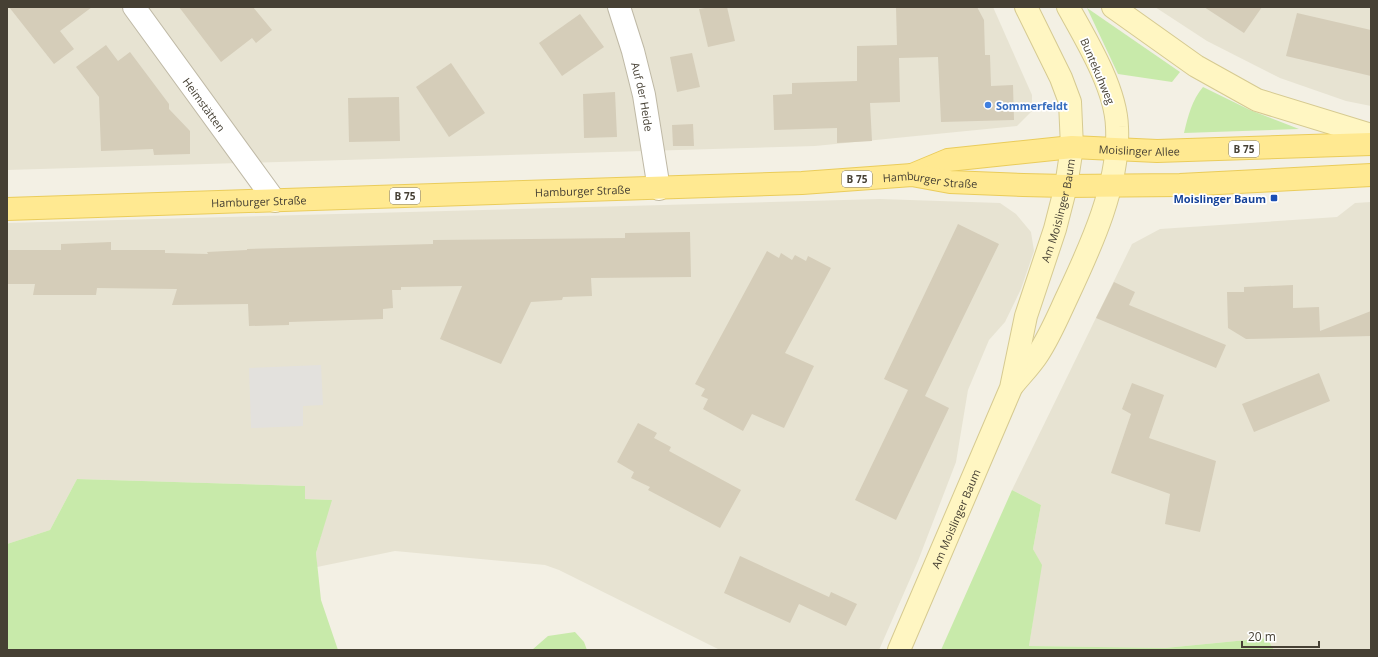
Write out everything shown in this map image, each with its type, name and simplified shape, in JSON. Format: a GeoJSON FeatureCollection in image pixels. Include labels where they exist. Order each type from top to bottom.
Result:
{"type":"FeatureCollection","features":[{"type":"Feature","properties":{"kind":"main road"},"geometry":{"type":"LineString","coordinates":[[1026,7],[1061,78],[1070,102],[1072,148]]}},
{"type":"Feature","properties":{"kind":"main road","name":"Buntekuhweg"},"geometry":{"type":"LineString","coordinates":[[1068,7],[1087,42],[1112,97],[1118,127],[1110,185]]}},
{"type":"Feature","properties":{"kind":"main road"},"geometry":{"type":"LineString","coordinates":[[1113,7],[1196,66],[1257,100],[1371,135]]}},
{"type":"Feature","properties":{"kind":"main road","name":"Moislinger Allee"},"geometry":{"type":"LineString","coordinates":[[912,175],[948,160],[1072,148],[1158,151],[1371,144]]}},
{"type":"Feature","properties":{"kind":"main road","name":"Am Moislinger Baum"},"geometry":{"type":"LineString","coordinates":[[899,650],[1011,388],[1026,316],[1055,229],[1066,186],[1072,148]]}},
{"type":"Feature","properties":{"kind":"main road","name":"Hamburger Straße"},"geometry":{"type":"LineString","coordinates":[[7,209],[659,189],[802,183],[912,175],[950,182],[1066,186],[1158,185],[1371,175]]}},
{"type":"Feature","properties":{"kind":"main road","name":"Am Moislinger Baum"},"geometry":{"type":"LineString","coordinates":[[1011,388],[1038,354],[1063,306],[1095,236],[1110,185]]}},
{"type":"Feature","properties":{"kind":"street","name":"Heimstätten"},"geometry":{"type":"LineString","coordinates":[[134,7],[275,200]]}},
{"type":"Feature","properties":{"kind":"street","name":"Auf der Heide"},"geometry":{"type":"LineString","coordinates":[[619,7],[633,51],[644,95],[659,189]]}},
{"type":"Feature","properties":{"kind":"shaded area"},"geometry":{"type":"Polygon","coordinates":[[[7,7],[993,7],[1032,95],[1032,111],[1017,126],[815,146],[7,170],[7,7]]]}},
{"type":"Feature","properties":{"kind":"shaded area"},"geometry":{"type":"Polygon","coordinates":[[[1155,7],[1371,7],[1371,106],[1346,101],[1280,78],[1207,41],[1155,7]]]}},
{"type":"Feature","properties":{"kind":"shaded area"},"geometry":{"type":"Polygon","coordinates":[[[880,199],[1000,203],[1016,214],[1031,232],[1034,251],[1021,289],[1005,322],[989,340],[968,390],[956,462],[918,561],[879,650],[720,650],[559,570],[545,565],[395,551],[317,567],[316,553],[331,500],[305,499],[305,486],[77,479],[50,530],[7,544],[7,223],[880,199]]]}},
{"type":"Feature","properties":{"kind":"shaded area"},"geometry":{"type":"Polygon","coordinates":[[[1371,202],[1371,650],[1274,650],[1267,638],[1165,648],[1029,646],[1041,565],[1033,549],[1041,505],[1012,490],[1132,244],[1160,229],[1337,217],[1355,203],[1371,202]]]}},
{"type":"Feature","properties":{"kind":"shaded area"},"geometry":{"type":"Polygon","coordinates":[[[321,365],[323,405],[303,406],[303,426],[251,428],[249,368],[321,365]]]}},
{"type":"Feature","properties":{"kind":"green space"},"geometry":{"type":"Polygon","coordinates":[[[1087,8],[1180,72],[1172,82],[1118,74],[1087,8]]]}},
{"type":"Feature","properties":{"kind":"green space"},"geometry":{"type":"Polygon","coordinates":[[[1203,87],[1250,110],[1299,129],[1184,133],[1193,103],[1203,87]]]}},
{"type":"Feature","properties":{"kind":"green space"},"geometry":{"type":"Polygon","coordinates":[[[77,479],[305,486],[305,499],[332,500],[316,553],[321,600],[338,650],[7,650],[7,544],[50,530],[77,479]]]}},
{"type":"Feature","properties":{"kind":"green space"},"geometry":{"type":"Polygon","coordinates":[[[1012,490],[1041,505],[1033,549],[1042,565],[1029,646],[1165,648],[1267,638],[1274,650],[941,650],[1012,490]]]}},
{"type":"Feature","properties":{"kind":"green space"},"geometry":{"type":"Polygon","coordinates":[[[575,632],[584,642],[587,650],[532,650],[548,636],[575,632]]]}},
{"type":"Feature","properties":{"kind":"building"},"geometry":{"type":"Polygon","coordinates":[[[9,7],[92,7],[60,31],[74,49],[54,64],[9,7]]]}},
{"type":"Feature","properties":{"kind":"building"},"geometry":{"type":"Polygon","coordinates":[[[179,7],[253,7],[272,30],[256,43],[252,38],[221,62],[179,7]]]}},
{"type":"Feature","properties":{"kind":"building"},"geometry":{"type":"Polygon","coordinates":[[[727,7],[735,41],[708,47],[699,9],[727,7]]]}},
{"type":"Feature","properties":{"kind":"building"},"geometry":{"type":"Polygon","coordinates":[[[896,7],[977,7],[984,20],[985,55],[990,55],[991,86],[1013,85],[1014,120],[941,122],[938,57],[899,58],[900,102],[870,103],[872,141],[837,143],[837,128],[774,130],[773,95],[792,94],[792,83],[857,81],[857,46],[897,45],[896,7]]]}},
{"type":"Feature","properties":{"kind":"building"},"geometry":{"type":"Polygon","coordinates":[[[1204,7],[1262,7],[1244,33],[1204,7]]]}},
{"type":"Feature","properties":{"kind":"building"},"geometry":{"type":"Polygon","coordinates":[[[1297,13],[1371,30],[1371,76],[1286,56],[1297,13]]]}},
{"type":"Feature","properties":{"kind":"building"},"geometry":{"type":"Polygon","coordinates":[[[580,14],[604,47],[562,76],[539,43],[580,14]]]}},
{"type":"Feature","properties":{"kind":"building"},"geometry":{"type":"Polygon","coordinates":[[[106,45],[118,61],[130,52],[169,104],[169,109],[190,131],[190,154],[154,155],[153,149],[101,151],[99,97],[76,67],[106,45]]]}},
{"type":"Feature","properties":{"kind":"building"},"geometry":{"type":"Polygon","coordinates":[[[692,53],[700,87],[677,92],[670,57],[692,53]]]}},
{"type":"Feature","properties":{"kind":"building"},"geometry":{"type":"Polygon","coordinates":[[[451,63],[485,113],[449,137],[416,87],[451,63]]]}},
{"type":"Feature","properties":{"kind":"building"},"geometry":{"type":"Polygon","coordinates":[[[615,92],[617,137],[584,138],[583,94],[615,92]]]}},
{"type":"Feature","properties":{"kind":"building"},"geometry":{"type":"Polygon","coordinates":[[[399,97],[400,141],[349,142],[348,98],[399,97]]]}},
{"type":"Feature","properties":{"kind":"building"},"geometry":{"type":"Polygon","coordinates":[[[693,124],[694,146],[673,146],[672,125],[693,124]]]}},
{"type":"Feature","properties":{"kind":"building"},"geometry":{"type":"Polygon","coordinates":[[[958,224],[999,244],[925,396],[949,408],[896,520],[855,500],[908,390],[884,379],[958,224]]]}},
{"type":"Feature","properties":{"kind":"building"},"geometry":{"type":"Polygon","coordinates":[[[690,232],[691,277],[591,278],[592,296],[563,297],[562,300],[531,302],[501,364],[440,339],[462,286],[401,287],[401,290],[392,290],[393,308],[383,309],[383,319],[289,322],[289,325],[249,326],[248,304],[172,305],[177,289],[97,288],[96,295],[33,295],[35,284],[7,284],[7,250],[61,250],[61,244],[111,242],[111,250],[165,250],[165,253],[208,254],[207,252],[247,249],[433,244],[433,240],[625,238],[625,233],[690,232]]]}},
{"type":"Feature","properties":{"kind":"building"},"geometry":{"type":"Polygon","coordinates":[[[767,251],[779,258],[781,253],[792,260],[795,255],[806,261],[808,256],[831,268],[785,353],[814,366],[784,428],[752,414],[743,431],[703,409],[708,399],[701,396],[705,389],[695,384],[767,251]]]}},
{"type":"Feature","properties":{"kind":"building"},"geometry":{"type":"Polygon","coordinates":[[[1114,282],[1135,292],[1129,305],[1226,345],[1216,368],[1096,318],[1114,282]]]}},
{"type":"Feature","properties":{"kind":"building"},"geometry":{"type":"Polygon","coordinates":[[[1293,285],[1293,308],[1319,307],[1320,331],[1371,311],[1371,336],[1246,339],[1228,328],[1227,292],[1244,292],[1244,287],[1293,285]]]}},
{"type":"Feature","properties":{"kind":"building"},"geometry":{"type":"Polygon","coordinates":[[[1319,373],[1330,401],[1254,432],[1242,404],[1319,373]]]}},
{"type":"Feature","properties":{"kind":"building"},"geometry":{"type":"Polygon","coordinates":[[[1132,383],[1164,395],[1149,438],[1216,461],[1200,532],[1165,524],[1170,494],[1111,473],[1131,414],[1122,409],[1132,383]]]}},
{"type":"Feature","properties":{"kind":"building"},"geometry":{"type":"Polygon","coordinates":[[[638,423],[657,433],[654,438],[671,447],[669,451],[741,490],[720,528],[648,490],[650,487],[631,478],[634,472],[617,462],[638,423]]]}},
{"type":"Feature","properties":{"kind":"building"},"geometry":{"type":"Polygon","coordinates":[[[740,556],[829,597],[831,592],[857,604],[846,626],[799,604],[790,623],[724,593],[740,556]]]}},
{"type":"Feature","properties":{"kind":"place","name":"Sommerfeldt"},"geometry":{"type":"Point","coordinates":[988,105]}},
{"type":"Feature","properties":{"kind":"place","name":"Moislinger Baum"},"geometry":{"type":"Point","coordinates":[1274,198]}}]}
